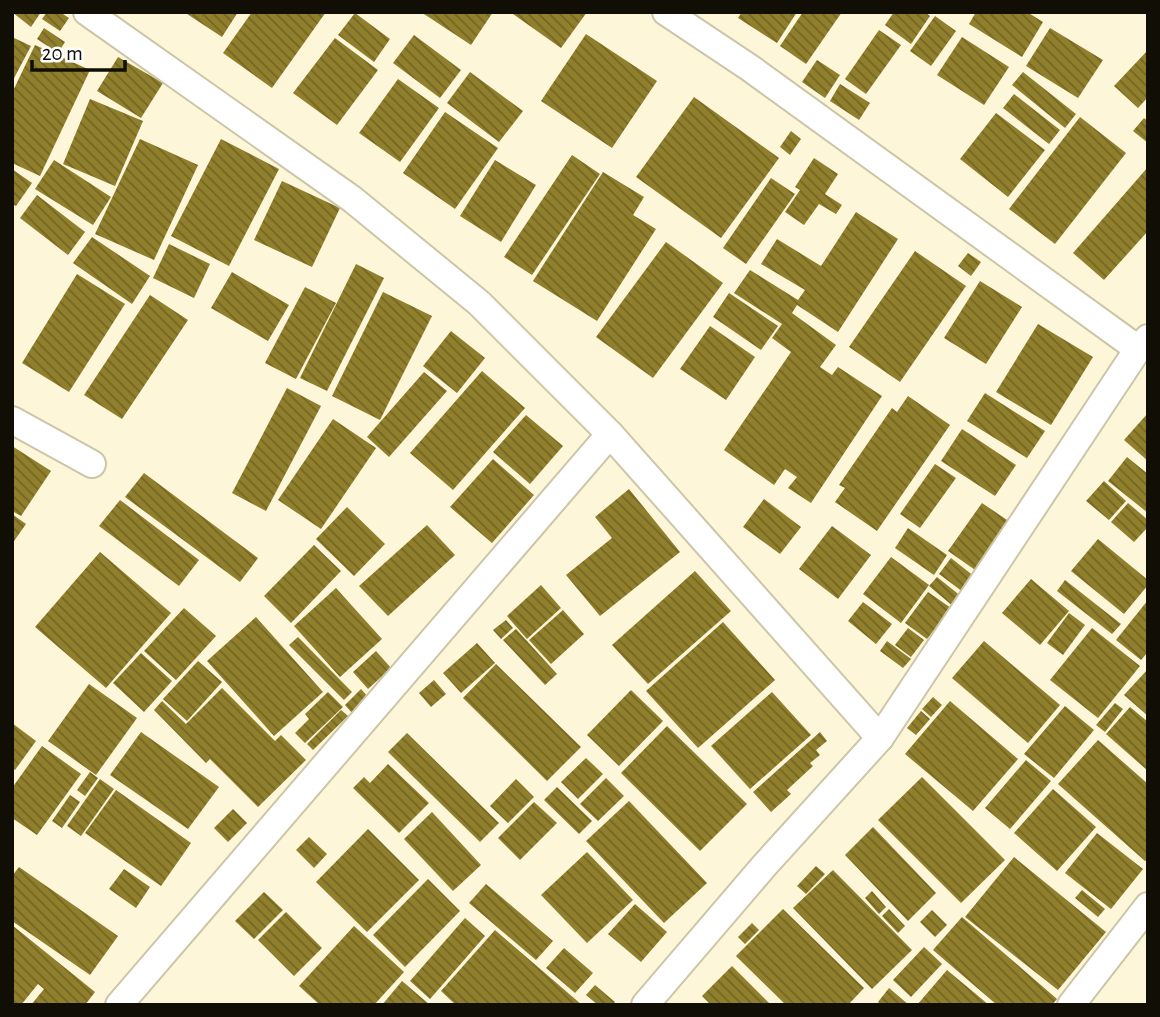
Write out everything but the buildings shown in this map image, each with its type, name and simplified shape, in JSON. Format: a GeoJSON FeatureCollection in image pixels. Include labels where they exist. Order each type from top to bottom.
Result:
{"type":"FeatureCollection","features":[{"type":"Feature","properties":{"kind":"street"},"geometry":{"type":"LineString","coordinates":[[87,12],[362,208],[479,303],[610,434],[880,738]]}},
{"type":"Feature","properties":{"kind":"street"},"geometry":{"type":"LineString","coordinates":[[645,1005],[764,866],[880,738],[1143,343],[666,12]]}},
{"type":"Feature","properties":{"kind":"street"},"geometry":{"type":"LineString","coordinates":[[12,420],[92,464]]}},
{"type":"Feature","properties":{"kind":"street"},"geometry":{"type":"LineString","coordinates":[[119,1005],[610,434]]}},
{"type":"Feature","properties":{"kind":"street"},"geometry":{"type":"LineString","coordinates":[[1070,1005],[1148,906]]}}]}
